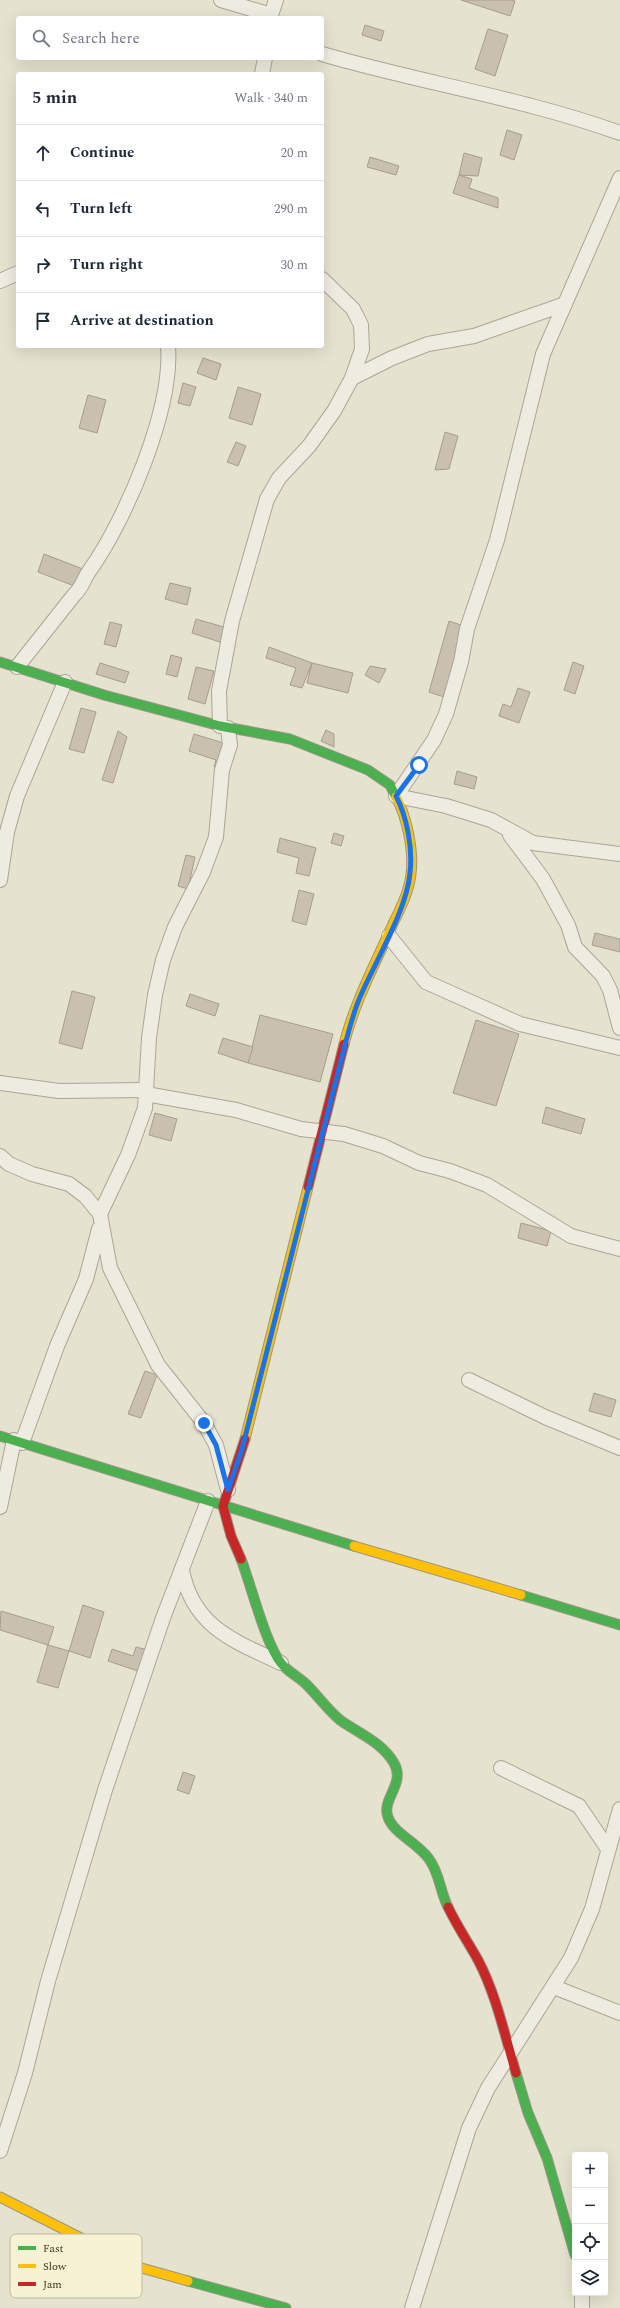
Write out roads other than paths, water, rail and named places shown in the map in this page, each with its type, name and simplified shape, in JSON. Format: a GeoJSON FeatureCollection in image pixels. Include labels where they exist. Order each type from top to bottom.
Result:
{"type":"FeatureCollection","features":[{"type":"Feature","properties":{"kind":"street"},"geometry":{"type":"LineString","coordinates":[[221,0],[270,16],[276,0]]}},
{"type":"Feature","properties":{"kind":"street"},"geometry":{"type":"LineString","coordinates":[[324,55],[361,66],[537,106],[620,133]]}},
{"type":"Feature","properties":{"kind":"street"},"geometry":{"type":"LineString","coordinates":[[262,72],[265,60]]}},
{"type":"Feature","properties":{"kind":"street"},"geometry":{"type":"LineString","coordinates":[[396,796],[434,740],[446,714],[461,662],[467,629],[497,540],[543,354],[577,281],[620,178]]}},
{"type":"Feature","properties":{"kind":"street"},"geometry":{"type":"LineString","coordinates":[[0,282],[16,274]]}},
{"type":"Feature","properties":{"kind":"street"},"geometry":{"type":"LineString","coordinates":[[0,1507],[18,1442],[86,1279],[95,1251],[100,1217],[128,1154],[145,1108],[149,1038],[155,995],[163,960],[175,927],[203,872],[216,837],[222,770],[230,745],[224,727],[219,691],[232,621],[267,499],[279,478],[309,446],[334,412],[352,378],[362,349],[361,324],[353,309],[324,281]]}},
{"type":"Feature","properties":{"kind":"street"},"geometry":{"type":"LineString","coordinates":[[352,378],[392,358],[428,344],[474,336],[565,304]]}},
{"type":"Feature","properties":{"kind":"street"},"geometry":{"type":"LineString","coordinates":[[17,667],[74,595],[82,589],[88,571],[99,558],[129,500],[159,420],[165,381],[168,348]]}},
{"type":"Feature","properties":{"kind":"street"},"geometry":{"type":"LineString","coordinates":[[0,662],[224,727],[290,739],[318,749],[368,770],[390,785],[396,796],[406,829],[410,850],[410,874],[405,898],[360,998],[346,1041],[242,1449],[223,1506],[231,1536],[251,1585],[260,1616],[270,1642],[281,1663]]}},
{"type":"Feature","properties":{"kind":"street"},"geometry":{"type":"LineString","coordinates":[[0,880],[7,832],[17,796],[65,682]]}},
{"type":"Feature","properties":{"kind":"street"},"geometry":{"type":"LineString","coordinates":[[396,796],[446,806],[491,820],[533,843],[620,854]]}},
{"type":"Feature","properties":{"kind":"street"},"geometry":{"type":"LineString","coordinates":[[504,827],[543,879],[568,925],[575,947],[603,976],[610,990],[620,1028]]}},
{"type":"Feature","properties":{"kind":"street"},"geometry":{"type":"LineString","coordinates":[[388,936],[426,982],[520,1024],[620,1048]]}},
{"type":"Feature","properties":{"kind":"street"},"geometry":{"type":"LineString","coordinates":[[0,1083],[59,1091],[147,1092],[236,1110],[301,1129],[323,1130],[383,1146],[419,1163],[450,1171],[487,1185],[571,1236],[620,1248]]}},
{"type":"Feature","properties":{"kind":"street"},"geometry":{"type":"LineString","coordinates":[[0,1156],[10,1164],[32,1174],[69,1184],[85,1196],[100,1217],[110,1268],[158,1365],[204,1423],[216,1445],[228,1490]]}},
{"type":"Feature","properties":{"kind":"street"},"geometry":{"type":"LineString","coordinates":[[469,1380],[545,1417],[620,1448]]}},
{"type":"Feature","properties":{"kind":"street"},"geometry":{"type":"LineString","coordinates":[[0,1436],[394,1559],[620,1625]]}},
{"type":"Feature","properties":{"kind":"street"},"geometry":{"type":"LineString","coordinates":[[0,2151],[25,2073],[48,1982],[105,1790],[182,1570],[208,1501]]}},
{"type":"Feature","properties":{"kind":"street"},"geometry":{"type":"LineString","coordinates":[[182,1570],[184,1584],[196,1607],[213,1627],[240,1644],[281,1663],[306,1684],[339,1719],[385,1750],[395,1764],[398,1781],[388,1804],[387,1816],[394,1829],[415,1843],[430,1860],[439,1878],[446,1904],[460,1935],[478,1961],[495,2004],[509,2055],[528,2113],[546,2158],[572,2245]]}},
{"type":"Feature","properties":{"kind":"street"},"geometry":{"type":"LineString","coordinates":[[500,1768],[579,1806],[608,1849]]}},
{"type":"Feature","properties":{"kind":"street"},"geometry":{"type":"LineString","coordinates":[[412,2308],[469,2128],[488,2088],[554,1987],[571,1958],[592,1909],[620,1809]]}},
{"type":"Feature","properties":{"kind":"street"},"geometry":{"type":"LineString","coordinates":[[554,1987],[620,2013]]}},
{"type":"Feature","properties":{"kind":"street"},"geometry":{"type":"LineString","coordinates":[[0,2197],[73,2234]]}},
{"type":"Feature","properties":{"kind":"street"},"geometry":{"type":"LineString","coordinates":[[142,2268],[286,2308]]}},
{"type":"Feature","properties":{"kind":"street"},"geometry":{"type":"LineString","coordinates":[[582,2296],[582,2308]]}}]}
